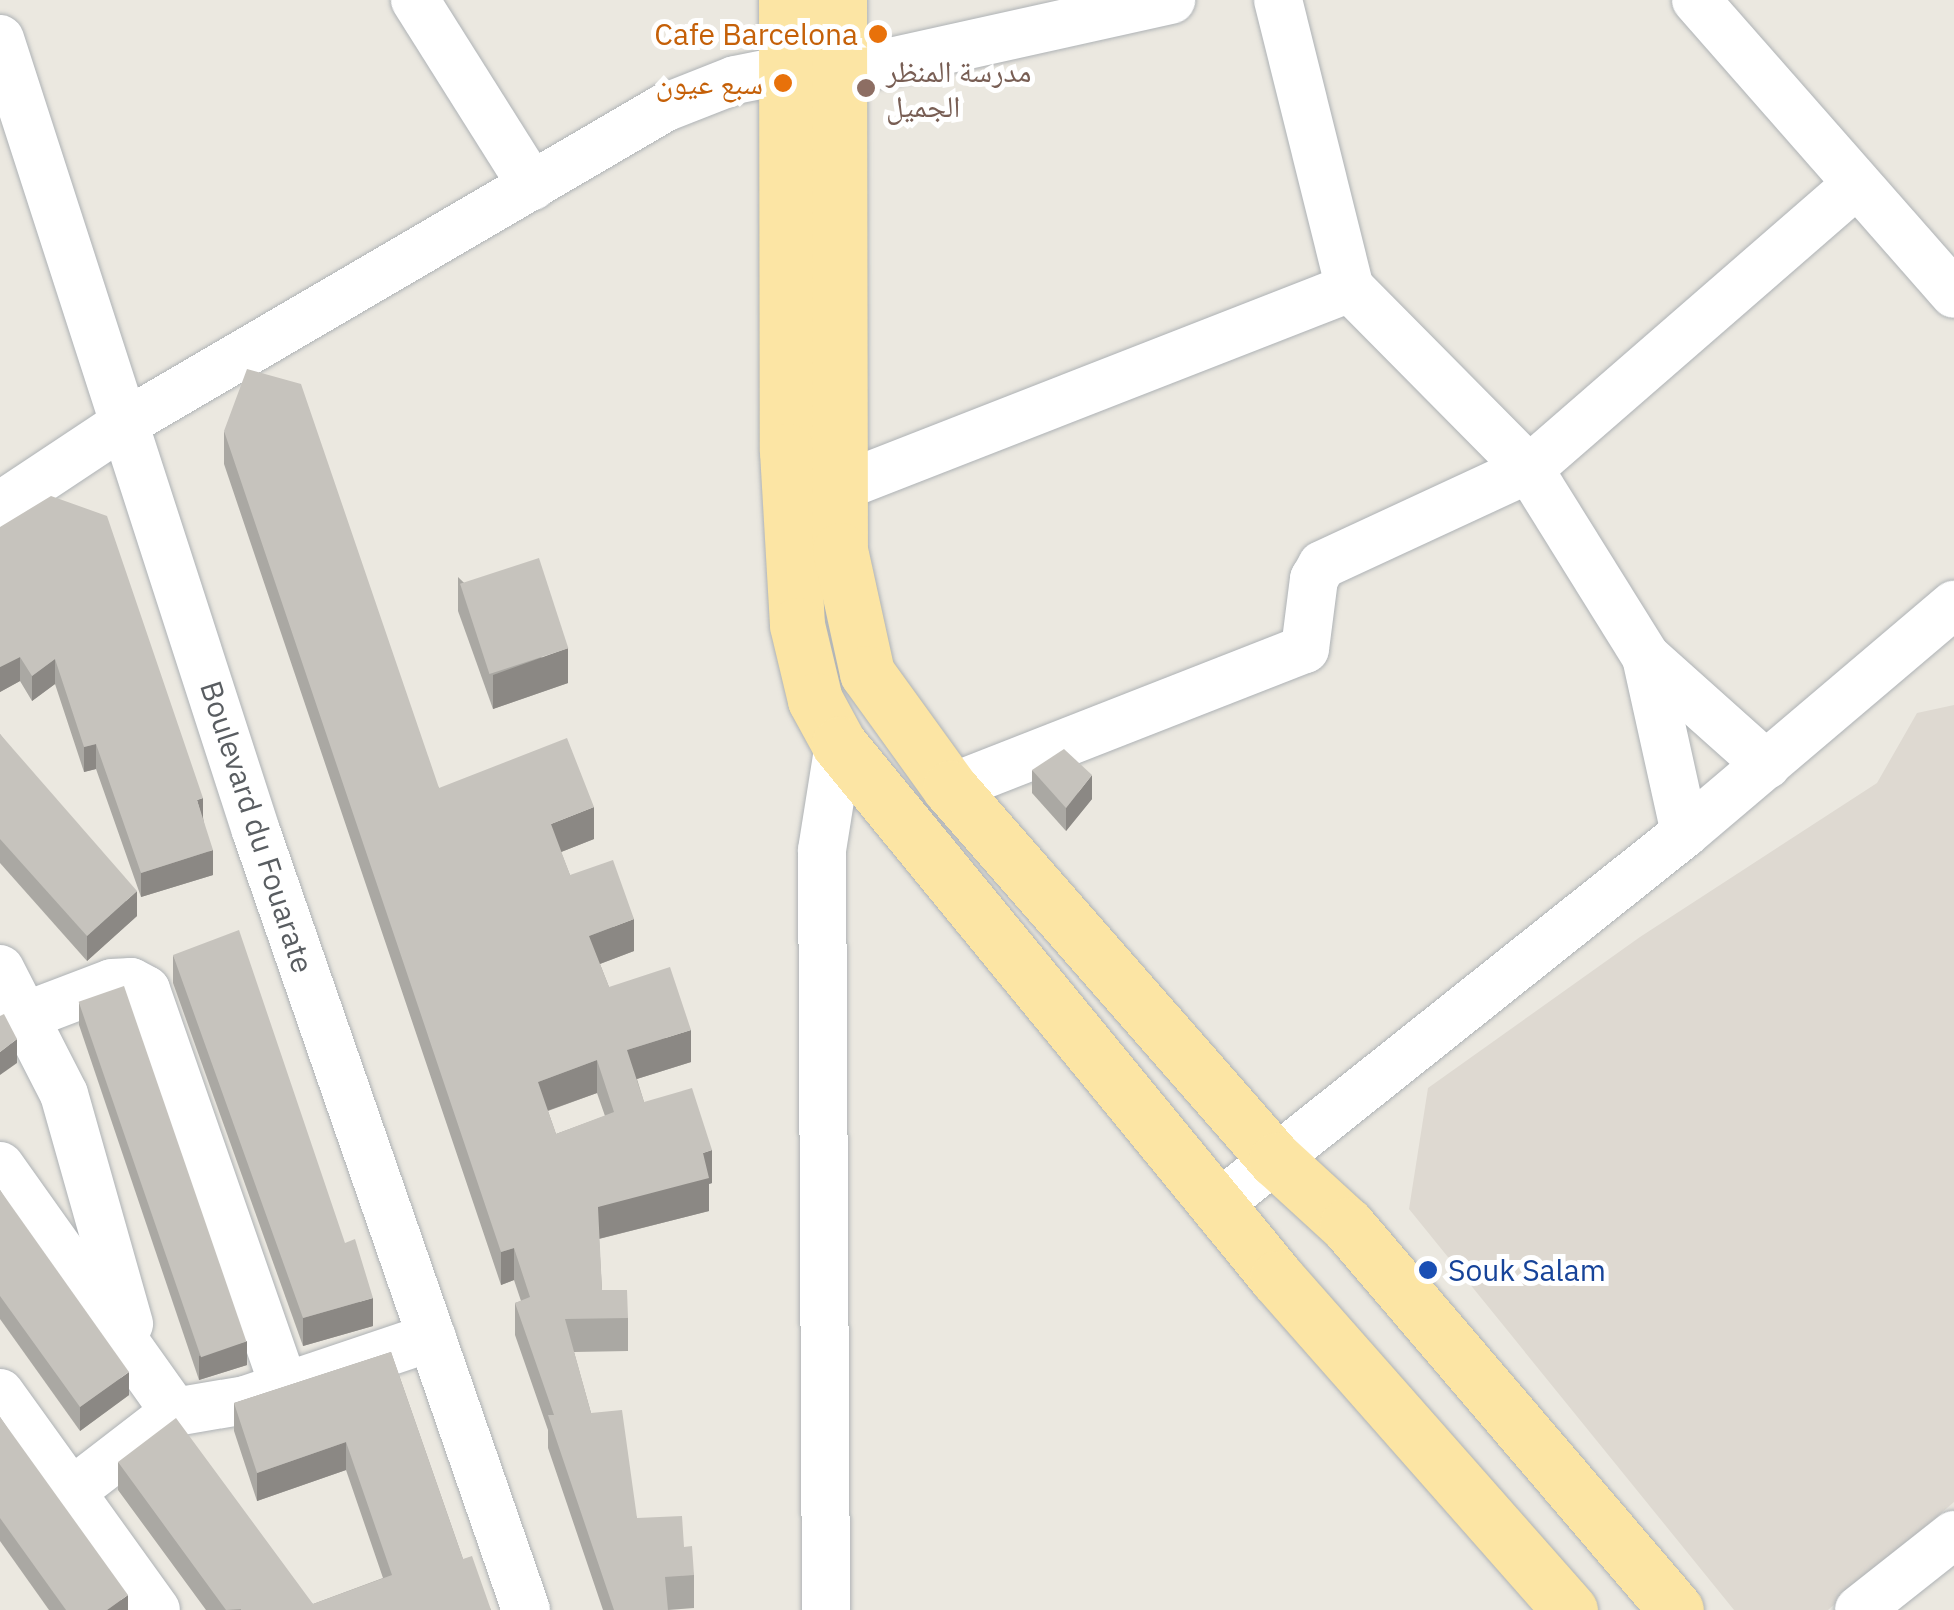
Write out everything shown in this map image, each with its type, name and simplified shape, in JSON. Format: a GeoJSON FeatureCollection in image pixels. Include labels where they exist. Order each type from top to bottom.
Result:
{"type":"FeatureCollection","features":[{"type":"Feature","properties":{"kind":"main road"},"geometry":{"type":"LineString","coordinates":[[786,0],[816,70],[846,592],[867,673],[950,788],[1276,1160],[1347,1225],[1676,1610]]}},
{"type":"Feature","properties":{"kind":"main road"},"geometry":{"type":"LineString","coordinates":[[839,0],[816,70],[791,560],[797,626],[815,700],[839,744],[1219,1204],[1570,1610]]}},
{"type":"Feature","properties":{"kind":"street"},"geometry":{"type":"LineString","coordinates":[[415,0],[532,186]]}},
{"type":"Feature","properties":{"kind":"street"},"geometry":{"type":"LineString","coordinates":[[0,506],[125,422],[664,108],[735,80],[816,70],[1172,0]]}},
{"type":"Feature","properties":{"kind":"street"},"geometry":{"type":"LineString","coordinates":[[1278,0],[1350,288],[1529,469],[1646,657],[1767,765]]}},
{"type":"Feature","properties":{"kind":"street"},"geometry":{"type":"LineString","coordinates":[[1707,6],[1854,186],[1954,294]]}},
{"type":"Feature","properties":{"kind":"street","name":"Boulevard du Fouarate"},"geometry":{"type":"LineString","coordinates":[[0,39],[256,831],[526,1610]]}},
{"type":"Feature","properties":{"kind":"street"},"geometry":{"type":"LineString","coordinates":[[950,788],[1305,649],[1314,579],[1322,565],[1529,469],[1854,186]]}},
{"type":"Feature","properties":{"kind":"street"},"geometry":{"type":"LineString","coordinates":[[838,488],[1350,288]]}},
{"type":"Feature","properties":{"kind":"street"},"geometry":{"type":"LineString","coordinates":[[1219,1204],[1685,834],[1954,605]]}},
{"type":"Feature","properties":{"kind":"street"},"geometry":{"type":"LineString","coordinates":[[1646,657],[1685,834]]}},
{"type":"Feature","properties":{"kind":"street"},"geometry":{"type":"LineString","coordinates":[[826,1610],[822,850],[839,744]]}},
{"type":"Feature","properties":{"kind":"street"},"geometry":{"type":"LineString","coordinates":[[0,968],[28,1015],[85,1157],[136,1351]]}},
{"type":"Feature","properties":{"kind":"street"},"geometry":{"type":"LineString","coordinates":[[28,1015],[112,983],[131,982],[146,990],[284,1387]]}},
{"type":"Feature","properties":{"kind":"street"},"geometry":{"type":"LineString","coordinates":[[0,1166],[136,1351],[175,1412]]}},
{"type":"Feature","properties":{"kind":"street"},"geometry":{"type":"LineString","coordinates":[[71,1492],[175,1412],[284,1387],[432,1337]]}},
{"type":"Feature","properties":{"kind":"street"},"geometry":{"type":"LineString","coordinates":[[0,1393],[156,1610]]}},
{"type":"Feature","properties":{"kind":"street"},"geometry":{"type":"LineString","coordinates":[[1859,1610],[1954,1535]]}},
{"type":"Feature","properties":{"kind":"shaded area"},"geometry":{"type":"Polygon","coordinates":[[[1954,705],[1954,1502],[1828,1610],[1734,1610],[1409,1209],[1428,1088],[1640,937],[1877,783],[1917,713],[1954,705]]]}},
{"type":"Feature","properties":{"kind":"building"},"geometry":{"type":"Polygon","coordinates":[[[247,369],[301,384],[439,788],[567,738],[594,807],[551,824],[570,875],[613,860],[634,919],[589,936],[609,987],[670,967],[691,1030],[627,1050],[644,1102],[692,1088],[712,1150],[703,1153],[709,1178],[598,1207],[602,1290],[627,1290],[628,1318],[565,1319],[591,1413],[622,1410],[637,1518],[682,1516],[684,1547],[692,1546],[694,1575],[665,1577],[668,1610],[614,1610],[515,1303],[530,1297],[514,1248],[501,1252],[224,431],[247,369]],[[597,1060],[538,1082],[556,1134],[614,1112],[597,1060]]]}},
{"type":"Feature","properties":{"kind":"building"},"geometry":{"type":"Polygon","coordinates":[[[51,496],[107,516],[203,798],[197,800],[213,850],[141,873],[96,744],[84,747],[55,659],[32,676],[20,657],[0,667],[0,527],[51,496]]]}},
{"type":"Feature","properties":{"kind":"building"},"geometry":{"type":"Polygon","coordinates":[[[539,558],[568,648],[489,674],[460,584],[539,558]]]}},
{"type":"Feature","properties":{"kind":"building"},"geometry":{"type":"Polygon","coordinates":[[[0,734],[137,891],[87,936],[0,839],[0,734]]]}},
{"type":"Feature","properties":{"kind":"building"},"geometry":{"type":"Polygon","coordinates":[[[1064,749],[1092,775],[1066,808],[1032,770],[1064,749]]]}},
{"type":"Feature","properties":{"kind":"building"},"geometry":{"type":"Polygon","coordinates":[[[239,930],[345,1243],[355,1239],[373,1298],[303,1318],[173,955],[239,930]]]}},
{"type":"Feature","properties":{"kind":"building"},"geometry":{"type":"Polygon","coordinates":[[[124,986],[246,1342],[201,1357],[79,1002],[124,986]]]}},
{"type":"Feature","properties":{"kind":"building"},"geometry":{"type":"Polygon","coordinates":[[[4,1014],[17,1039],[0,1052],[0,1016],[4,1014]]]}},
{"type":"Feature","properties":{"kind":"building"},"geometry":{"type":"Polygon","coordinates":[[[0,1190],[129,1372],[80,1407],[0,1296],[0,1190]]]}},
{"type":"Feature","properties":{"kind":"building"},"geometry":{"type":"Polygon","coordinates":[[[391,1352],[463,1559],[472,1556],[491,1610],[226,1610],[118,1462],[176,1418],[313,1604],[392,1575],[346,1442],[257,1473],[234,1403],[391,1352]]]}},
{"type":"Feature","properties":{"kind":"building"},"geometry":{"type":"Polygon","coordinates":[[[0,1417],[128,1595],[107,1610],[66,1610],[0,1518],[0,1417]]]}},
{"type":"Feature","properties":{"kind":"place","name":"Cafe Barcelona"},"geometry":{"type":"Point","coordinates":[878,34]}},
{"type":"Feature","properties":{"kind":"place","name":"سبع عيون"},"geometry":{"type":"Point","coordinates":[783,83]}},
{"type":"Feature","properties":{"kind":"place","name":"مدرسة المنظر الجميل"},"geometry":{"type":"Point","coordinates":[866,88]}},
{"type":"Feature","properties":{"kind":"place","name":"Souk Salam"},"geometry":{"type":"Point","coordinates":[1428,1270]}}]}
